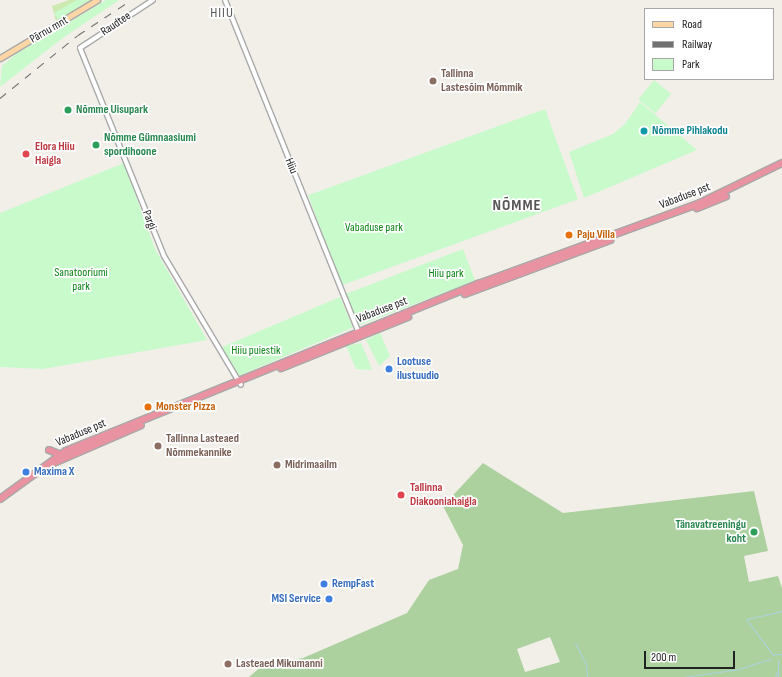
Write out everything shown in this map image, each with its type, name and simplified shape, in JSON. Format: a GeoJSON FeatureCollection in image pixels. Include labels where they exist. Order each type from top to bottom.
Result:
{"type":"FeatureCollection","features":[{"type":"Feature","properties":{"kind":"highway","name":"Vabaduse pst"},"geometry":{"type":"LineString","coordinates":[[0,503],[66,455],[239,383],[358,331],[698,204],[782,163]]}},
{"type":"Feature","properties":{"kind":"highway","name":"Vabaduse pst"},"geometry":{"type":"LineString","coordinates":[[0,499],[59,454],[479,288],[711,203],[782,168]]}},
{"type":"Feature","properties":{"kind":"highway"},"geometry":{"type":"LineString","coordinates":[[49,450],[59,454]]}},
{"type":"Feature","properties":{"kind":"main road","name":"Pärnu mnt"},"geometry":{"type":"LineString","coordinates":[[0,58],[98,0]]}},
{"type":"Feature","properties":{"kind":"street","name":"Raudtee"},"geometry":{"type":"LineString","coordinates":[[80,48],[153,0]]}},
{"type":"Feature","properties":{"kind":"street","name":"Hiiu"},"geometry":{"type":"LineString","coordinates":[[224,0],[358,331]]}},
{"type":"Feature","properties":{"kind":"street","name":"Pargi"},"geometry":{"type":"LineString","coordinates":[[80,48],[164,256],[239,383]]}},
{"type":"Feature","properties":{"kind":"green space"},"geometry":{"type":"Polygon","coordinates":[[[69,0],[91,0],[56,21],[52,6],[69,0]]]}},
{"type":"Feature","properties":{"kind":"green space"},"geometry":{"type":"Polygon","coordinates":[[[77,0],[89,0],[58,20],[54,13],[77,0]]]}},
{"type":"Feature","properties":{"kind":"green space"},"geometry":{"type":"Polygon","coordinates":[[[106,0],[119,0],[64,37],[0,87],[2,66],[16,54],[106,0]]]}},
{"type":"Feature","properties":{"kind":"green space"},"geometry":{"type":"Polygon","coordinates":[[[654,80],[671,94],[655,113],[638,99],[654,80]]]}},
{"type":"Feature","properties":{"kind":"green space"},"geometry":{"type":"Polygon","coordinates":[[[640,102],[697,150],[584,198],[569,152],[613,134],[625,124],[640,102]]]}},
{"type":"Feature","properties":{"kind":"green space","name":"Vabaduse park"},"geometry":{"type":"Polygon","coordinates":[[[545,109],[578,199],[341,285],[308,195],[545,109]]]}},
{"type":"Feature","properties":{"kind":"green space","name":"Sanatooriumi park"},"geometry":{"type":"Polygon","coordinates":[[[124,163],[155,249],[207,340],[43,369],[0,367],[0,213],[124,163]]]}},
{"type":"Feature","properties":{"kind":"green space","name":"Hiiu park"},"geometry":{"type":"Polygon","coordinates":[[[463,249],[475,281],[358,326],[346,294],[463,249]]]}},
{"type":"Feature","properties":{"kind":"green space","name":"Hiiu puiestik"},"geometry":{"type":"Polygon","coordinates":[[[340,297],[353,327],[233,378],[220,348],[340,297]]]}},
{"type":"Feature","properties":{"kind":"green space"},"geometry":{"type":"Polygon","coordinates":[[[380,333],[390,356],[379,366],[366,340],[380,333]]]}},
{"type":"Feature","properties":{"kind":"green space"},"geometry":{"type":"Polygon","coordinates":[[[361,343],[372,369],[370,370],[356,369],[346,346],[361,343]]]}},
{"type":"Feature","properties":{"kind":"green space"},"geometry":{"type":"Polygon","coordinates":[[[483,463],[563,513],[754,491],[768,551],[744,556],[749,582],[778,576],[782,588],[782,677],[249,677],[263,665],[303,658],[407,613],[429,580],[458,569],[463,545],[443,506],[483,463]],[[550,637],[517,649],[525,672],[560,662],[550,637]]]}},
{"type":"Feature","properties":{"kind":"waterway"},"geometry":{"type":"LineString","coordinates":[[782,611],[746,619],[773,655],[782,654]]}},
{"type":"Feature","properties":{"kind":"waterway"},"geometry":{"type":"LineString","coordinates":[[575,643],[586,665],[587,677]]}},
{"type":"Feature","properties":{"kind":"waterway"},"geometry":{"type":"LineString","coordinates":[[684,677],[739,669],[770,659]]}},
{"type":"Feature","properties":{"kind":"waterway"},"geometry":{"type":"LineString","coordinates":[[778,660],[778,677]]}},
{"type":"Feature","properties":{"kind":"waterway"},"geometry":{"type":"LineString","coordinates":[[775,677],[777,672]]}},
{"type":"Feature","properties":{"kind":"railway"},"geometry":{"type":"LineString","coordinates":[[0,98],[78,35],[131,0]]}},
{"type":"Feature","properties":{"kind":"place","name":"Tallinna Lastesõim Mõmmik"},"geometry":{"type":"Point","coordinates":[433,81]}},
{"type":"Feature","properties":{"kind":"place","name":"Nõmme Uisupark"},"geometry":{"type":"Point","coordinates":[68,110]}},
{"type":"Feature","properties":{"kind":"place","name":"Nõmme Pihlakodu"},"geometry":{"type":"Point","coordinates":[644,131]}},
{"type":"Feature","properties":{"kind":"place","name":"Nõmme Gümnaasiumi spordihoone"},"geometry":{"type":"Point","coordinates":[96,145]}},
{"type":"Feature","properties":{"kind":"place","name":"Elora Hiiu Haigla"},"geometry":{"type":"Point","coordinates":[26,154]}},
{"type":"Feature","properties":{"kind":"place","name":"Paju Villa"},"geometry":{"type":"Point","coordinates":[569,235]}},
{"type":"Feature","properties":{"kind":"place","name":"Lootuse ilustuudio"},"geometry":{"type":"Point","coordinates":[389,369]}},
{"type":"Feature","properties":{"kind":"place","name":"Monster Pizza"},"geometry":{"type":"Point","coordinates":[148,407]}},
{"type":"Feature","properties":{"kind":"place","name":"Tallinna Lasteaed Nõmmekannike"},"geometry":{"type":"Point","coordinates":[158,446]}},
{"type":"Feature","properties":{"kind":"place","name":"Midrimaailm"},"geometry":{"type":"Point","coordinates":[277,465]}},
{"type":"Feature","properties":{"kind":"place","name":"Maxima X"},"geometry":{"type":"Point","coordinates":[26,472]}},
{"type":"Feature","properties":{"kind":"place","name":"Tallinna Diakooniahaigla"},"geometry":{"type":"Point","coordinates":[401,495]}},
{"type":"Feature","properties":{"kind":"place","name":"Tänavatreeningu koht"},"geometry":{"type":"Point","coordinates":[754,532]}},
{"type":"Feature","properties":{"kind":"place","name":"RempFast"},"geometry":{"type":"Point","coordinates":[324,584]}},
{"type":"Feature","properties":{"kind":"place","name":"MSI Service"},"geometry":{"type":"Point","coordinates":[329,599]}},
{"type":"Feature","properties":{"kind":"place","name":"Lasteaed Mikumanni"},"geometry":{"type":"Point","coordinates":[228,664]}},
{"type":"Feature","properties":{"kind":"district","name":"HIIU"},"geometry":{"type":"Point","coordinates":[222,13]}},
{"type":"Feature","properties":{"kind":"district","name":"NÕMME"},"geometry":{"type":"Point","coordinates":[517,206]}}]}
